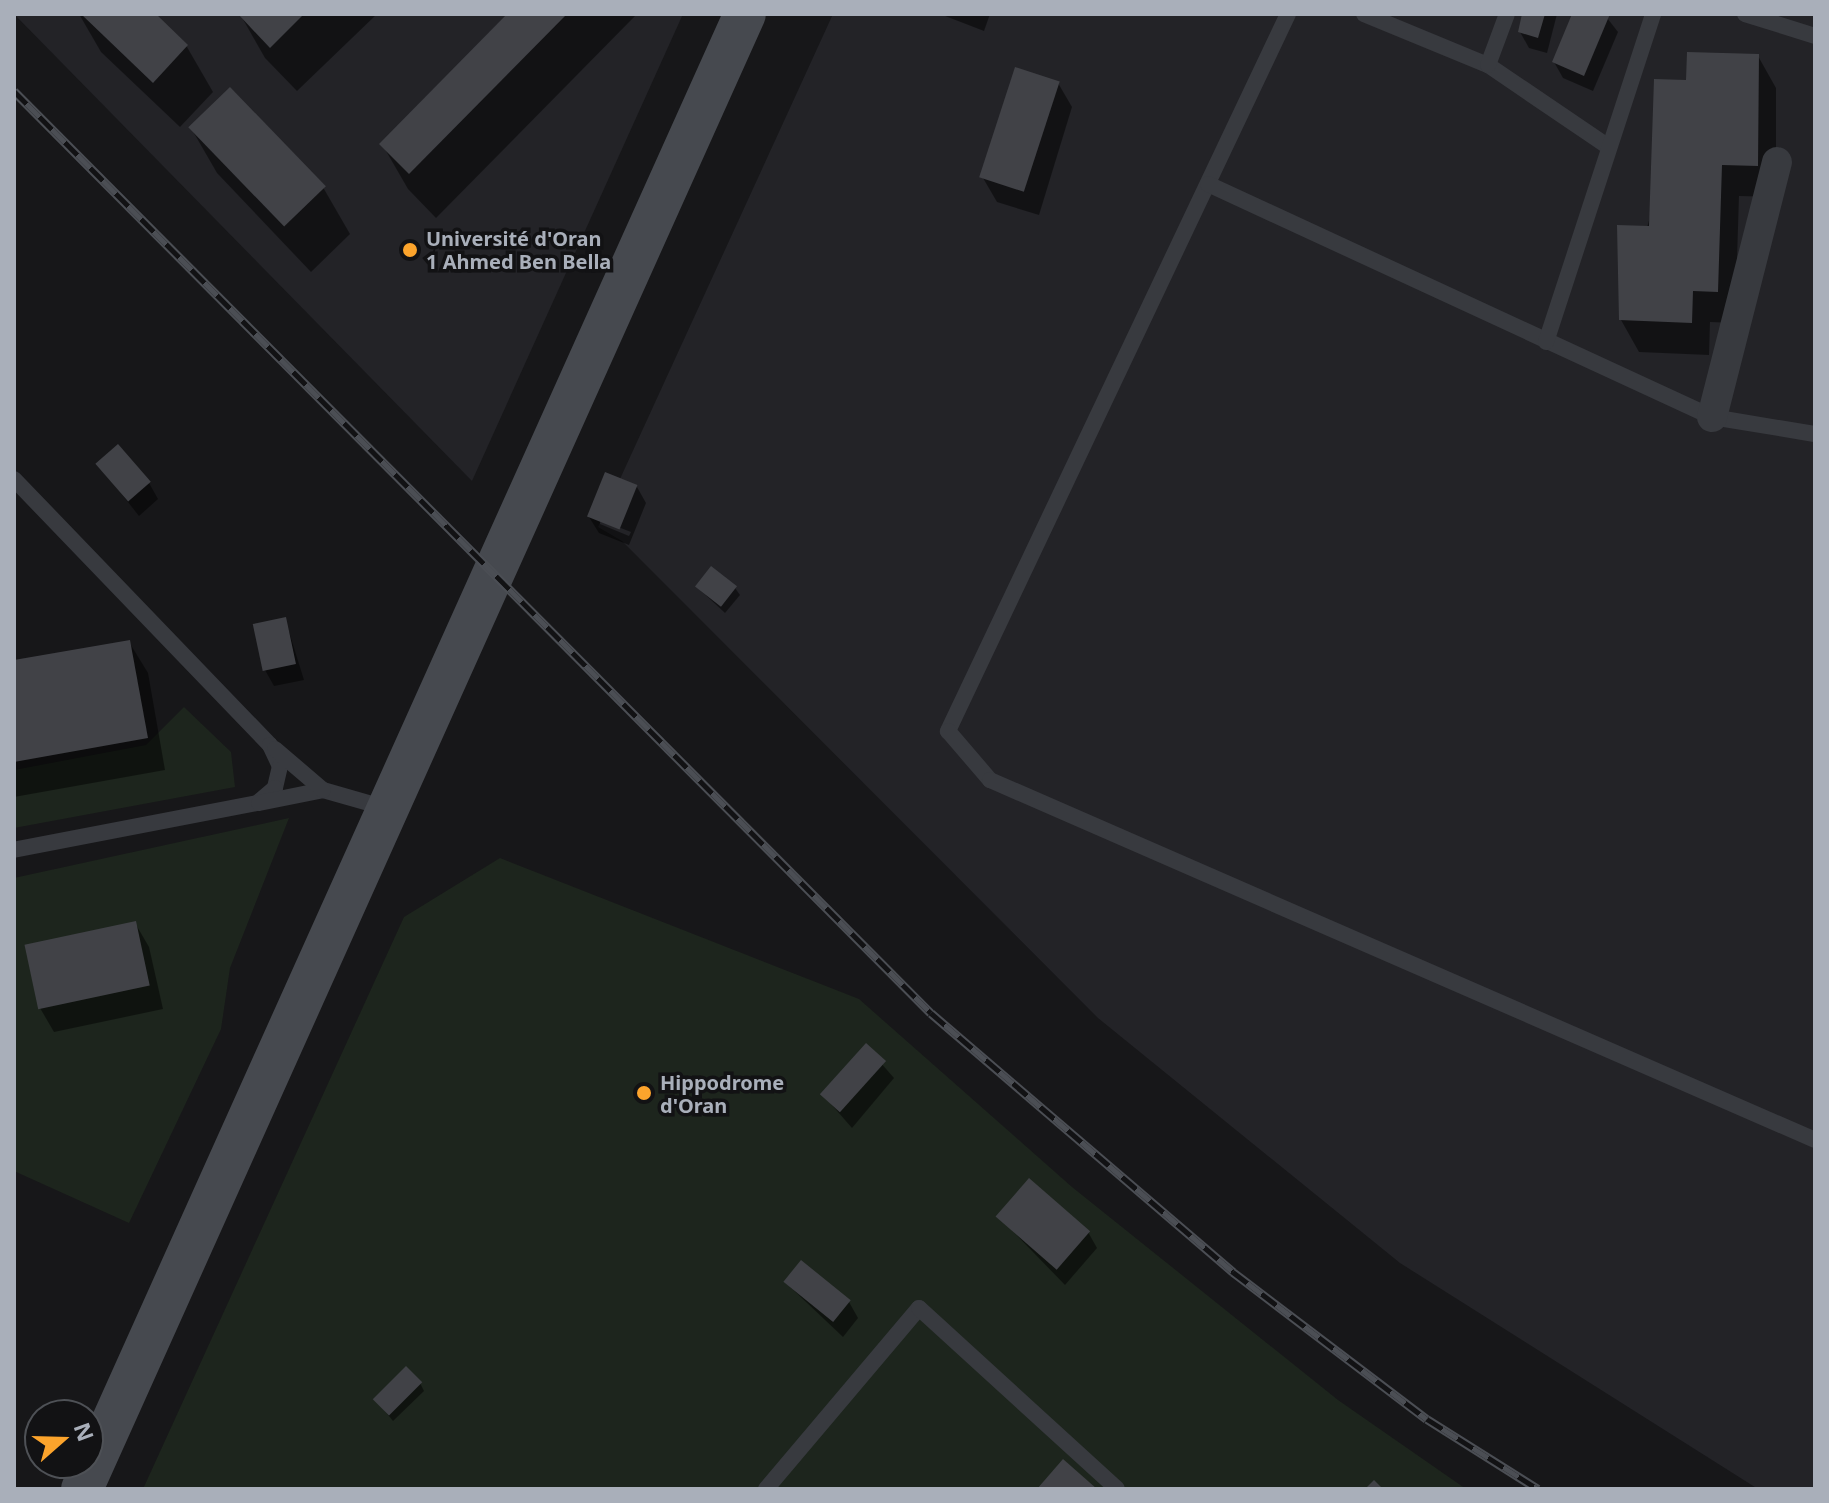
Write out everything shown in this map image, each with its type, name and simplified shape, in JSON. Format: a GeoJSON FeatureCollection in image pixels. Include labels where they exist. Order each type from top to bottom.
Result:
{"type":"FeatureCollection","features":[{"type":"Feature","properties":{"kind":"main road"},"geometry":{"type":"LineString","coordinates":[[82,1489],[745,14]]}},
{"type":"Feature","properties":{"kind":"street"},"geometry":{"type":"LineString","coordinates":[[1712,417],[1777,162]]}},
{"type":"Feature","properties":{"kind":"lane"},"geometry":{"type":"LineString","coordinates":[[1288,14],[948,731],[990,780],[1815,1140]]}},
{"type":"Feature","properties":{"kind":"lane"},"geometry":{"type":"LineString","coordinates":[[1364,14],[1488,65],[1607,146]]}},
{"type":"Feature","properties":{"kind":"lane"},"geometry":{"type":"LineString","coordinates":[[1488,65],[1507,14]]}},
{"type":"Feature","properties":{"kind":"lane"},"geometry":{"type":"LineString","coordinates":[[1546,342],[1607,146],[1653,14]]}},
{"type":"Feature","properties":{"kind":"lane"},"geometry":{"type":"LineString","coordinates":[[1745,14],[1815,36]]}},
{"type":"Feature","properties":{"kind":"lane"},"geometry":{"type":"LineString","coordinates":[[1208,184],[1712,417],[1815,434]]}},
{"type":"Feature","properties":{"kind":"lane"},"geometry":{"type":"LineString","coordinates":[[14,479],[270,745],[323,790],[386,808]]}},
{"type":"Feature","properties":{"kind":"lane"},"geometry":{"type":"LineString","coordinates":[[257,803],[278,778],[270,745]]}},
{"type":"Feature","properties":{"kind":"lane"},"geometry":{"type":"LineString","coordinates":[[14,850],[323,790]]}},
{"type":"Feature","properties":{"kind":"lane"},"geometry":{"type":"LineString","coordinates":[[766,1489],[919,1308],[1117,1489]]}},
{"type":"Feature","properties":{"kind":"shaded area","name":"Université d'Oran 1 Ahmed Ben Bella"},"geometry":{"type":"Polygon","coordinates":[[[14,14],[683,14],[472,481],[14,14]]]}},
{"type":"Feature","properties":{"kind":"shaded area"},"geometry":{"type":"Polygon","coordinates":[[[833,14],[1815,14],[1815,1489],[1758,1489],[1400,1263],[1098,1018],[622,541],[598,527],[833,14]]]}},
{"type":"Feature","properties":{"kind":"shaded area"},"geometry":{"type":"Polygon","coordinates":[[[184,707],[231,752],[235,787],[14,828],[14,770],[146,745],[184,707]]]}},
{"type":"Feature","properties":{"kind":"shaded area"},"geometry":{"type":"Polygon","coordinates":[[[289,818],[230,968],[221,1029],[129,1223],[14,1171],[14,878],[289,818]]]}},
{"type":"Feature","properties":{"kind":"shaded area","name":"Hippodrome d'Oran"},"geometry":{"type":"Polygon","coordinates":[[[500,858],[859,999],[1072,1187],[1338,1400],[1466,1489],[143,1489],[404,917],[500,858]]]}},
{"type":"Feature","properties":{"kind":"building"},"geometry":{"type":"Polygon","coordinates":[[[81,14],[156,14],[188,45],[153,83],[81,14]]]}},
{"type":"Feature","properties":{"kind":"building"},"geometry":{"type":"Polygon","coordinates":[[[238,14],[304,14],[270,48],[238,14]]]}},
{"type":"Feature","properties":{"kind":"building"},"geometry":{"type":"Polygon","coordinates":[[[507,14],[567,14],[409,174],[379,144],[507,14]]]}},
{"type":"Feature","properties":{"kind":"building"},"geometry":{"type":"Polygon","coordinates":[[[1522,14],[1545,14],[1538,38],[1518,32],[1522,14]]]}},
{"type":"Feature","properties":{"kind":"building"},"geometry":{"type":"Polygon","coordinates":[[[1572,14],[1610,14],[1584,76],[1552,62],[1572,14]]]}},
{"type":"Feature","properties":{"kind":"building"},"geometry":{"type":"Polygon","coordinates":[[[1687,52],[1759,54],[1758,166],[1722,165],[1718,292],[1693,291],[1692,323],[1619,320],[1617,225],[1649,226],[1654,79],[1686,80],[1687,52]]]}},
{"type":"Feature","properties":{"kind":"building"},"geometry":{"type":"Polygon","coordinates":[[[1015,67],[1060,82],[1024,192],[979,177],[1015,67]]]}},
{"type":"Feature","properties":{"kind":"building"},"geometry":{"type":"Polygon","coordinates":[[[230,87],[326,186],[284,227],[188,127],[230,87]]]}},
{"type":"Feature","properties":{"kind":"building"},"geometry":{"type":"Polygon","coordinates":[[[118,444],[151,482],[128,501],[95,464],[118,444]]]}},
{"type":"Feature","properties":{"kind":"building"},"geometry":{"type":"Polygon","coordinates":[[[605,472],[637,485],[619,530],[587,517],[605,472]]]}},
{"type":"Feature","properties":{"kind":"building"},"geometry":{"type":"Polygon","coordinates":[[[711,566],[737,586],[721,607],[695,586],[711,566]]]}},
{"type":"Feature","properties":{"kind":"building"},"geometry":{"type":"Polygon","coordinates":[[[286,617],[296,664],[263,671],[253,624],[286,617]]]}},
{"type":"Feature","properties":{"kind":"building"},"geometry":{"type":"Polygon","coordinates":[[[130,640],[148,738],[14,762],[14,660],[130,640]]]}},
{"type":"Feature","properties":{"kind":"building"},"geometry":{"type":"Polygon","coordinates":[[[136,921],[150,986],[38,1009],[24,945],[136,921]]]}},
{"type":"Feature","properties":{"kind":"building"},"geometry":{"type":"Polygon","coordinates":[[[866,1043],[886,1061],[840,1112],[820,1094],[866,1043]]]}},
{"type":"Feature","properties":{"kind":"building"},"geometry":{"type":"Polygon","coordinates":[[[1029,1178],[1090,1231],[1057,1270],[996,1216],[1029,1178]]]}},
{"type":"Feature","properties":{"kind":"building"},"geometry":{"type":"Polygon","coordinates":[[[801,1260],[851,1300],[833,1322],[783,1282],[801,1260]]]}},
{"type":"Feature","properties":{"kind":"building"},"geometry":{"type":"Polygon","coordinates":[[[406,1366],[422,1382],[389,1415],[373,1399],[406,1366]]]}},
{"type":"Feature","properties":{"kind":"building"},"geometry":{"type":"Polygon","coordinates":[[[1063,1459],[1097,1489],[1037,1489],[1063,1459]]]}},
{"type":"Feature","properties":{"kind":"building"},"geometry":{"type":"Polygon","coordinates":[[[1374,1480],[1383,1489],[1365,1489],[1374,1480]]]}},
{"type":"Feature","properties":{"kind":"railway"},"geometry":{"type":"LineString","coordinates":[[14,91],[931,1013],[1233,1272],[1427,1419],[1538,1489]]}},
{"type":"Feature","properties":{"kind":"place","name":"Université d'Oran 1 Ahmed Ben Bella"},"geometry":{"type":"Point","coordinates":[410,250]}},
{"type":"Feature","properties":{"kind":"place","name":"Hippodrome d'Oran"},"geometry":{"type":"Point","coordinates":[644,1093]}}]}
